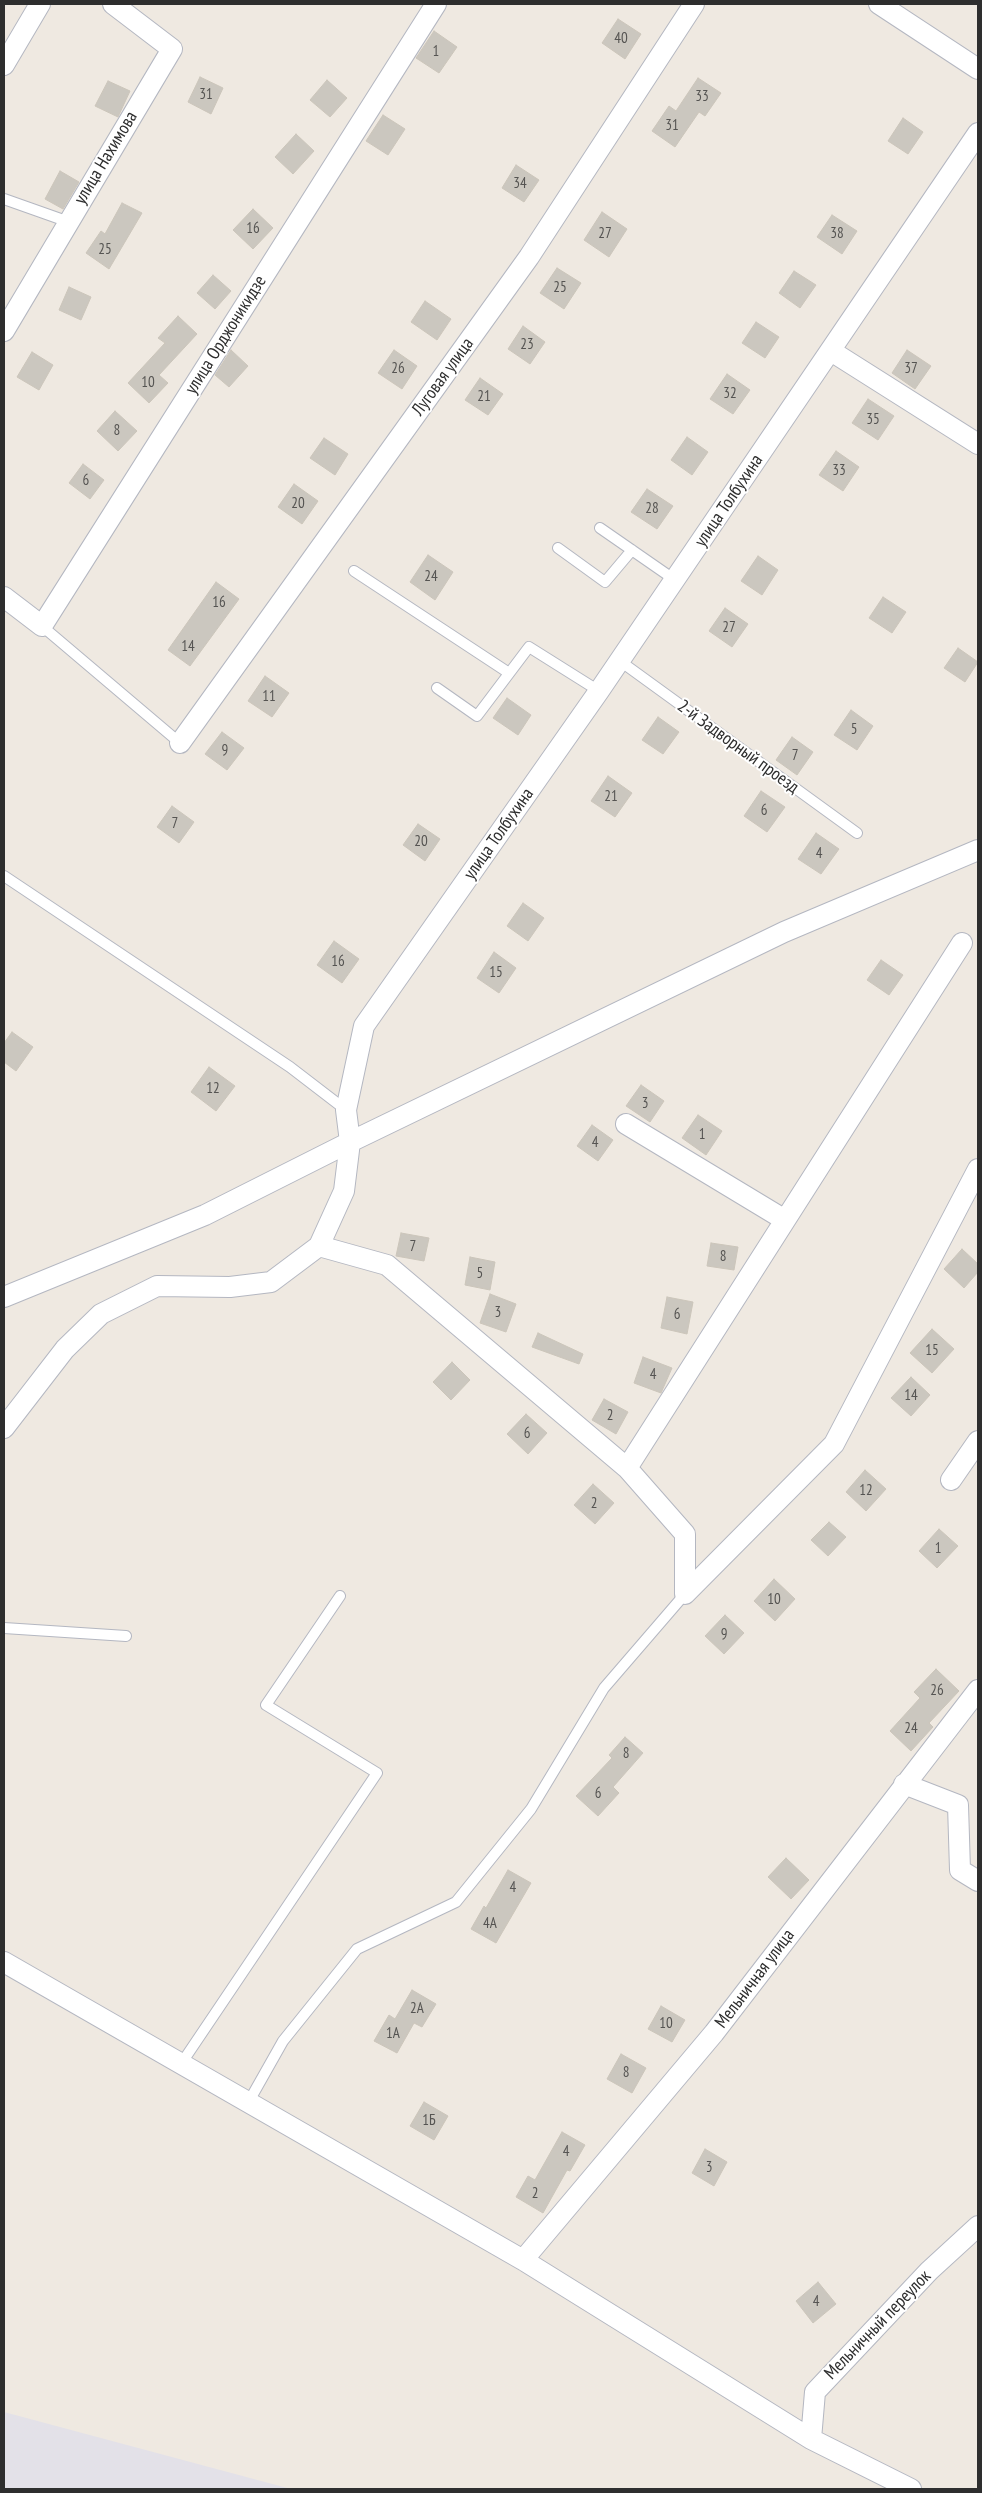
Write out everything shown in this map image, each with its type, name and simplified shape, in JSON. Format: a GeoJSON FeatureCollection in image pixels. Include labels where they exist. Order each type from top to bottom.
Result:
{"type":"FeatureCollection","features":[{"type":"Feature","properties":{"kind":"street"},"geometry":{"type":"LineString","coordinates":[[4,65],[40,4]]}},
{"type":"Feature","properties":{"kind":"street","name":"улица Нахимова"},"geometry":{"type":"LineString","coordinates":[[4,332],[172,48],[113,4]]}},
{"type":"Feature","properties":{"kind":"street","name":"улица Орджоникидзе"},"geometry":{"type":"LineString","coordinates":[[42,626],[436,4]]}},
{"type":"Feature","properties":{"kind":"street","name":"Луговая улица"},"geometry":{"type":"LineString","coordinates":[[180,743],[529,257],[694,4]]}},
{"type":"Feature","properties":{"kind":"street"},"geometry":{"type":"LineString","coordinates":[[879,4],[978,69]]}},
{"type":"Feature","properties":{"kind":"street","name":"улица Толбухина"},"geometry":{"type":"LineString","coordinates":[[4,1428],[65,1349],[101,1314],[157,1286],[230,1287],[271,1282],[319,1246],[344,1191],[350,1142],[346,1110],[364,1026],[599,692],[978,133]]}},
{"type":"Feature","properties":{"kind":"street"},"geometry":{"type":"LineString","coordinates":[[830,351],[978,444]]}},
{"type":"Feature","properties":{"kind":"street"},"geometry":{"type":"LineString","coordinates":[[4,598],[42,626]]}},
{"type":"Feature","properties":{"kind":"street"},"geometry":{"type":"LineString","coordinates":[[4,1297],[205,1215],[350,1142],[784,932],[978,850]]}},
{"type":"Feature","properties":{"kind":"street"},"geometry":{"type":"LineString","coordinates":[[627,1468],[962,943]]}},
{"type":"Feature","properties":{"kind":"street"},"geometry":{"type":"LineString","coordinates":[[626,1124],[785,1220]]}},
{"type":"Feature","properties":{"kind":"street"},"geometry":{"type":"LineString","coordinates":[[685,1594],[834,1444],[978,1169]]}},
{"type":"Feature","properties":{"kind":"street"},"geometry":{"type":"LineString","coordinates":[[319,1246],[388,1265],[627,1468],[685,1534],[685,1594]]}},
{"type":"Feature","properties":{"kind":"street"},"geometry":{"type":"LineString","coordinates":[[952,1480],[978,1441]]}},
{"type":"Feature","properties":{"kind":"street","name":"Мельничная улица"},"geometry":{"type":"LineString","coordinates":[[523,2260],[714,2033],[978,1690]]}},
{"type":"Feature","properties":{"kind":"street"},"geometry":{"type":"LineString","coordinates":[[904,1784],[958,1805],[960,1870],[978,1881]]}},
{"type":"Feature","properties":{"kind":"street"},"geometry":{"type":"LineString","coordinates":[[4,1962],[523,2260],[811,2439],[911,2489]]}},
{"type":"Feature","properties":{"kind":"street","name":"Мельничный переулок"},"geometry":{"type":"LineString","coordinates":[[811,2439],[814,2392],[929,2271],[978,2226]]}},
{"type":"Feature","properties":{"kind":"lane"},"geometry":{"type":"LineString","coordinates":[[4,199],[69,222]]}},
{"type":"Feature","properties":{"kind":"lane"},"geometry":{"type":"LineString","coordinates":[[600,528],[675,580]]}},
{"type":"Feature","properties":{"kind":"lane"},"geometry":{"type":"LineString","coordinates":[[558,548],[605,582],[632,550]]}},
{"type":"Feature","properties":{"kind":"lane"},"geometry":{"type":"LineString","coordinates":[[354,571],[510,673]]}},
{"type":"Feature","properties":{"kind":"lane"},"geometry":{"type":"LineString","coordinates":[[42,626],[180,743]]}},
{"type":"Feature","properties":{"kind":"lane"},"geometry":{"type":"LineString","coordinates":[[437,688],[477,716],[529,647],[599,692]]}},
{"type":"Feature","properties":{"kind":"lane","name":"2-й Задворный проезд"},"geometry":{"type":"LineString","coordinates":[[620,661],[857,833]]}},
{"type":"Feature","properties":{"kind":"lane"},"geometry":{"type":"LineString","coordinates":[[4,876],[290,1067],[346,1110]]}},
{"type":"Feature","properties":{"kind":"lane"},"geometry":{"type":"LineString","coordinates":[[248,2103],[283,2042],[357,1949],[456,1902],[531,1809],[604,1688],[685,1594]]}},
{"type":"Feature","properties":{"kind":"lane"},"geometry":{"type":"LineString","coordinates":[[181,2064],[377,1773],[266,1705],[340,1596]]}},
{"type":"Feature","properties":{"kind":"lane"},"geometry":{"type":"LineString","coordinates":[[4,1628],[126,1636]]}},
{"type":"Feature","properties":{"kind":"shaded area"},"geometry":{"type":"Polygon","coordinates":[[[4,2412],[291,2489],[4,2489],[4,2412]]]}},
{"type":"Feature","properties":{"kind":"building"},"geometry":{"type":"Polygon","coordinates":[[[618,19],[641,34],[625,59],[602,43],[618,19]]]}},
{"type":"Feature","properties":{"kind":"building"},"geometry":{"type":"Polygon","coordinates":[[[434,31],[457,47],[439,73],[416,58],[434,31]]]}},
{"type":"Feature","properties":{"kind":"building"},"geometry":{"type":"Polygon","coordinates":[[[200,77],[223,88],[211,114],[188,102],[200,77]]]}},
{"type":"Feature","properties":{"kind":"building"},"geometry":{"type":"Polygon","coordinates":[[[698,78],[721,93],[705,116],[699,112],[675,147],[652,131],[669,106],[676,111],[698,78]]]}},
{"type":"Feature","properties":{"kind":"building"},"geometry":{"type":"Polygon","coordinates":[[[327,80],[347,98],[330,117],[310,100],[327,80]]]}},
{"type":"Feature","properties":{"kind":"building"},"geometry":{"type":"Polygon","coordinates":[[[108,81],[130,91],[118,117],[95,106],[108,81]]]}},
{"type":"Feature","properties":{"kind":"building"},"geometry":{"type":"Polygon","coordinates":[[[383,115],[405,129],[388,155],[366,141],[383,115]]]}},
{"type":"Feature","properties":{"kind":"building"},"geometry":{"type":"Polygon","coordinates":[[[903,118],[923,132],[908,154],[888,141],[903,118]]]}},
{"type":"Feature","properties":{"kind":"building"},"geometry":{"type":"Polygon","coordinates":[[[296,134],[314,151],[293,174],[275,157],[296,134]]]}},
{"type":"Feature","properties":{"kind":"building"},"geometry":{"type":"Polygon","coordinates":[[[516,165],[539,180],[524,202],[502,188],[516,165]]]}},
{"type":"Feature","properties":{"kind":"building"},"geometry":{"type":"Polygon","coordinates":[[[60,171],[79,182],[63,209],[45,199],[60,171]]]}},
{"type":"Feature","properties":{"kind":"building"},"geometry":{"type":"Polygon","coordinates":[[[122,203],[142,213],[109,269],[86,253],[101,231],[105,234],[122,203]]]}},
{"type":"Feature","properties":{"kind":"building"},"geometry":{"type":"Polygon","coordinates":[[[253,209],[273,228],[253,249],[233,230],[253,209]]]}},
{"type":"Feature","properties":{"kind":"building"},"geometry":{"type":"Polygon","coordinates":[[[602,212],[627,229],[609,257],[584,240],[602,212]]]}},
{"type":"Feature","properties":{"kind":"building"},"geometry":{"type":"Polygon","coordinates":[[[832,215],[857,231],[842,254],[817,237],[832,215]]]}},
{"type":"Feature","properties":{"kind":"building"},"geometry":{"type":"Polygon","coordinates":[[[557,268],[581,283],[564,309],[540,293],[557,268]]]}},
{"type":"Feature","properties":{"kind":"building"},"geometry":{"type":"Polygon","coordinates":[[[794,271],[816,285],[800,308],[779,293],[794,271]]]}},
{"type":"Feature","properties":{"kind":"building"},"geometry":{"type":"Polygon","coordinates":[[[213,275],[231,291],[215,309],[197,293],[213,275]]]}},
{"type":"Feature","properties":{"kind":"building"},"geometry":{"type":"Polygon","coordinates":[[[69,287],[91,297],[81,320],[59,310],[69,287]]]}},
{"type":"Feature","properties":{"kind":"building"},"geometry":{"type":"Polygon","coordinates":[[[425,301],[451,319],[437,340],[411,322],[425,301]]]}},
{"type":"Feature","properties":{"kind":"building"},"geometry":{"type":"Polygon","coordinates":[[[178,316],[197,334],[159,375],[168,383],[149,403],[128,383],[165,343],[158,338],[178,316]]]}},
{"type":"Feature","properties":{"kind":"building"},"geometry":{"type":"Polygon","coordinates":[[[756,322],[779,337],[765,358],[742,343],[756,322]]]}},
{"type":"Feature","properties":{"kind":"building"},"geometry":{"type":"Polygon","coordinates":[[[523,326],[545,342],[530,364],[508,349],[523,326]]]}},
{"type":"Feature","properties":{"kind":"building"},"geometry":{"type":"Polygon","coordinates":[[[231,350],[248,366],[229,387],[215,375],[231,350]]]}},
{"type":"Feature","properties":{"kind":"building"},"geometry":{"type":"Polygon","coordinates":[[[394,350],[417,366],[402,389],[378,373],[394,350]]]}},
{"type":"Feature","properties":{"kind":"building"},"geometry":{"type":"Polygon","coordinates":[[[907,350],[931,366],[915,389],[892,373],[907,350]]]}},
{"type":"Feature","properties":{"kind":"building"},"geometry":{"type":"Polygon","coordinates":[[[32,352],[53,365],[39,390],[17,377],[32,352]]]}},
{"type":"Feature","properties":{"kind":"building"},"geometry":{"type":"Polygon","coordinates":[[[727,374],[750,390],[733,414],[710,399],[727,374]]]}},
{"type":"Feature","properties":{"kind":"building"},"geometry":{"type":"Polygon","coordinates":[[[480,378],[503,394],[488,415],[465,400],[480,378]]]}},
{"type":"Feature","properties":{"kind":"building"},"geometry":{"type":"Polygon","coordinates":[[[868,399],[894,416],[878,440],[852,423],[868,399]]]}},
{"type":"Feature","properties":{"kind":"building"},"geometry":{"type":"Polygon","coordinates":[[[115,411],[137,431],[118,451],[97,431],[115,411]]]}},
{"type":"Feature","properties":{"kind":"building"},"geometry":{"type":"Polygon","coordinates":[[[687,437],[708,452],[692,475],[671,460],[687,437]]]}},
{"type":"Feature","properties":{"kind":"building"},"geometry":{"type":"Polygon","coordinates":[[[324,438],[348,454],[335,475],[310,458],[324,438]]]}},
{"type":"Feature","properties":{"kind":"building"},"geometry":{"type":"Polygon","coordinates":[[[836,451],[859,467],[843,491],[819,475],[836,451]]]}},
{"type":"Feature","properties":{"kind":"building"},"geometry":{"type":"Polygon","coordinates":[[[83,464],[104,480],[90,499],[69,483],[83,464]]]}},
{"type":"Feature","properties":{"kind":"building"},"geometry":{"type":"Polygon","coordinates":[[[294,484],[318,501],[302,524],[278,507],[294,484]]]}},
{"type":"Feature","properties":{"kind":"building"},"geometry":{"type":"Polygon","coordinates":[[[647,489],[673,506],[657,529],[631,512],[647,489]]]}},
{"type":"Feature","properties":{"kind":"building"},"geometry":{"type":"Polygon","coordinates":[[[428,555],[453,572],[435,600],[410,582],[428,555]]]}},
{"type":"Feature","properties":{"kind":"building"},"geometry":{"type":"Polygon","coordinates":[[[758,556],[778,570],[762,595],[741,581],[758,556]]]}},
{"type":"Feature","properties":{"kind":"building"},"geometry":{"type":"Polygon","coordinates":[[[216,582],[239,599],[190,666],[168,650],[216,582]]]}},
{"type":"Feature","properties":{"kind":"building"},"geometry":{"type":"Polygon","coordinates":[[[883,597],[906,612],[892,633],[869,618],[883,597]]]}},
{"type":"Feature","properties":{"kind":"building"},"geometry":{"type":"Polygon","coordinates":[[[725,608],[748,624],[732,647],[709,631],[725,608]]]}},
{"type":"Feature","properties":{"kind":"building"},"geometry":{"type":"Polygon","coordinates":[[[958,648],[978,662],[965,682],[944,668],[958,648]]]}},
{"type":"Feature","properties":{"kind":"building"},"geometry":{"type":"Polygon","coordinates":[[[265,676],[289,693],[272,717],[248,701],[265,676]]]}},
{"type":"Feature","properties":{"kind":"building"},"geometry":{"type":"Polygon","coordinates":[[[507,698],[531,715],[518,735],[493,718],[507,698]]]}},
{"type":"Feature","properties":{"kind":"building"},"geometry":{"type":"Polygon","coordinates":[[[851,710],[873,726],[857,750],[834,735],[851,710]]]}},
{"type":"Feature","properties":{"kind":"building"},"geometry":{"type":"Polygon","coordinates":[[[658,717],[679,732],[663,754],[642,740],[658,717]]]}},
{"type":"Feature","properties":{"kind":"building"},"geometry":{"type":"Polygon","coordinates":[[[222,732],[244,748],[227,770],[205,754],[222,732]]]}},
{"type":"Feature","properties":{"kind":"building"},"geometry":{"type":"Polygon","coordinates":[[[792,737],[813,752],[797,775],[776,760],[792,737]]]}},
{"type":"Feature","properties":{"kind":"building"},"geometry":{"type":"Polygon","coordinates":[[[608,776],[632,793],[615,817],[591,801],[608,776]]]}},
{"type":"Feature","properties":{"kind":"building"},"geometry":{"type":"Polygon","coordinates":[[[761,791],[785,807],[767,832],[744,816],[761,791]]]}},
{"type":"Feature","properties":{"kind":"building"},"geometry":{"type":"Polygon","coordinates":[[[172,806],[194,822],[179,843],[157,827],[172,806]]]}},
{"type":"Feature","properties":{"kind":"building"},"geometry":{"type":"Polygon","coordinates":[[[418,824],[440,839],[425,861],[403,845],[418,824]]]}},
{"type":"Feature","properties":{"kind":"building"},"geometry":{"type":"Polygon","coordinates":[[[816,833],[839,849],[821,874],[798,859],[816,833]]]}},
{"type":"Feature","properties":{"kind":"building"},"geometry":{"type":"Polygon","coordinates":[[[523,903],[544,918],[528,941],[507,926],[523,903]]]}},
{"type":"Feature","properties":{"kind":"building"},"geometry":{"type":"Polygon","coordinates":[[[334,941],[359,959],[342,983],[317,965],[334,941]]]}},
{"type":"Feature","properties":{"kind":"building"},"geometry":{"type":"Polygon","coordinates":[[[494,952],[516,968],[499,993],[477,978],[494,952]]]}},
{"type":"Feature","properties":{"kind":"building"},"geometry":{"type":"Polygon","coordinates":[[[881,960],[903,975],[889,995],[867,980],[881,960]]]}},
{"type":"Feature","properties":{"kind":"building"},"geometry":{"type":"Polygon","coordinates":[[[12,1032],[33,1047],[16,1071],[4,1062],[4,1043],[12,1032]]]}},
{"type":"Feature","properties":{"kind":"building"},"geometry":{"type":"Polygon","coordinates":[[[209,1067],[235,1086],[216,1111],[191,1092],[209,1067]]]}},
{"type":"Feature","properties":{"kind":"building"},"geometry":{"type":"Polygon","coordinates":[[[641,1085],[664,1101],[650,1122],[626,1106],[641,1085]]]}},
{"type":"Feature","properties":{"kind":"building"},"geometry":{"type":"Polygon","coordinates":[[[698,1115],[722,1131],[706,1155],[682,1138],[698,1115]]]}},
{"type":"Feature","properties":{"kind":"building"},"geometry":{"type":"Polygon","coordinates":[[[592,1125],[613,1140],[598,1161],[577,1146],[592,1125]]]}},
{"type":"Feature","properties":{"kind":"building"},"geometry":{"type":"Polygon","coordinates":[[[401,1233],[429,1238],[424,1261],[396,1256],[401,1233]]]}},
{"type":"Feature","properties":{"kind":"building"},"geometry":{"type":"Polygon","coordinates":[[[711,1243],[738,1247],[734,1270],[707,1266],[711,1243]]]}},
{"type":"Feature","properties":{"kind":"building"},"geometry":{"type":"Polygon","coordinates":[[[962,1249],[978,1264],[978,1272],[964,1288],[944,1269],[962,1249]]]}},
{"type":"Feature","properties":{"kind":"building"},"geometry":{"type":"Polygon","coordinates":[[[470,1257],[495,1262],[490,1290],[465,1285],[470,1257]]]}},
{"type":"Feature","properties":{"kind":"building"},"geometry":{"type":"Polygon","coordinates":[[[490,1294],[516,1304],[506,1332],[480,1323],[490,1294]]]}},
{"type":"Feature","properties":{"kind":"building"},"geometry":{"type":"Polygon","coordinates":[[[667,1297],[693,1302],[687,1334],[661,1328],[667,1297]]]}},
{"type":"Feature","properties":{"kind":"building"},"geometry":{"type":"Polygon","coordinates":[[[932,1329],[954,1349],[932,1373],[910,1353],[932,1329]]]}},
{"type":"Feature","properties":{"kind":"building"},"geometry":{"type":"Polygon","coordinates":[[[538,1333],[583,1354],[579,1364],[532,1347],[538,1333]]]}},
{"type":"Feature","properties":{"kind":"building"},"geometry":{"type":"Polygon","coordinates":[[[643,1357],[672,1368],[661,1393],[634,1383],[643,1357]]]}},
{"type":"Feature","properties":{"kind":"building"},"geometry":{"type":"Polygon","coordinates":[[[452,1362],[470,1380],[451,1400],[433,1382],[452,1362]]]}},
{"type":"Feature","properties":{"kind":"building"},"geometry":{"type":"Polygon","coordinates":[[[911,1377],[930,1395],[911,1416],[891,1398],[911,1377]]]}},
{"type":"Feature","properties":{"kind":"building"},"geometry":{"type":"Polygon","coordinates":[[[604,1399],[628,1412],[616,1434],[592,1420],[604,1399]]]}},
{"type":"Feature","properties":{"kind":"building"},"geometry":{"type":"Polygon","coordinates":[[[526,1414],[547,1433],[528,1454],[507,1434],[526,1414]]]}},
{"type":"Feature","properties":{"kind":"building"},"geometry":{"type":"Polygon","coordinates":[[[865,1470],[886,1489],[866,1511],[846,1492],[865,1470]]]}},
{"type":"Feature","properties":{"kind":"building"},"geometry":{"type":"Polygon","coordinates":[[[593,1484],[614,1503],[595,1524],[574,1505],[593,1484]]]}},
{"type":"Feature","properties":{"kind":"building"},"geometry":{"type":"Polygon","coordinates":[[[829,1522],[846,1537],[828,1556],[811,1540],[829,1522]]]}},
{"type":"Feature","properties":{"kind":"building"},"geometry":{"type":"Polygon","coordinates":[[[939,1529],[958,1546],[937,1568],[919,1551],[939,1529]]]}},
{"type":"Feature","properties":{"kind":"building"},"geometry":{"type":"Polygon","coordinates":[[[774,1579],[795,1599],[775,1621],[754,1601],[774,1579]]]}},
{"type":"Feature","properties":{"kind":"building"},"geometry":{"type":"Polygon","coordinates":[[[725,1615],[744,1633],[724,1654],[705,1636],[725,1615]]]}},
{"type":"Feature","properties":{"kind":"building"},"geometry":{"type":"Polygon","coordinates":[[[936,1669],[959,1691],[929,1723],[933,1727],[911,1751],[890,1731],[920,1698],[914,1692],[936,1669]]]}},
{"type":"Feature","properties":{"kind":"building"},"geometry":{"type":"Polygon","coordinates":[[[625,1737],[643,1753],[613,1787],[619,1793],[598,1816],[576,1796],[612,1758],[609,1755],[625,1737]]]}},
{"type":"Feature","properties":{"kind":"building"},"geometry":{"type":"Polygon","coordinates":[[[786,1858],[809,1880],[791,1899],[768,1877],[786,1858]]]}},
{"type":"Feature","properties":{"kind":"building"},"geometry":{"type":"Polygon","coordinates":[[[508,1870],[531,1883],[496,1943],[471,1929],[484,1906],[486,1908],[508,1870]]]}},
{"type":"Feature","properties":{"kind":"building"},"geometry":{"type":"Polygon","coordinates":[[[412,1990],[436,2004],[422,2027],[414,2023],[397,2053],[374,2041],[389,2015],[395,2019],[412,1990]]]}},
{"type":"Feature","properties":{"kind":"building"},"geometry":{"type":"Polygon","coordinates":[[[661,2006],[685,2020],[672,2042],[648,2029],[661,2006]]]}},
{"type":"Feature","properties":{"kind":"building"},"geometry":{"type":"Polygon","coordinates":[[[621,2054],[646,2068],[632,2093],[607,2079],[621,2054]]]}},
{"type":"Feature","properties":{"kind":"building"},"geometry":{"type":"Polygon","coordinates":[[[424,2102],[448,2116],[434,2140],[410,2126],[424,2102]]]}},
{"type":"Feature","properties":{"kind":"building"},"geometry":{"type":"Polygon","coordinates":[[[562,2132],[585,2145],[570,2171],[567,2170],[543,2213],[516,2197],[528,2176],[535,2180],[562,2132]]]}},
{"type":"Feature","properties":{"kind":"building"},"geometry":{"type":"Polygon","coordinates":[[[705,2149],[727,2162],[714,2186],[692,2173],[705,2149]]]}},
{"type":"Feature","properties":{"kind":"building"},"geometry":{"type":"Polygon","coordinates":[[[818,2282],[836,2304],[813,2323],[796,2301],[818,2282]]]}}]}
